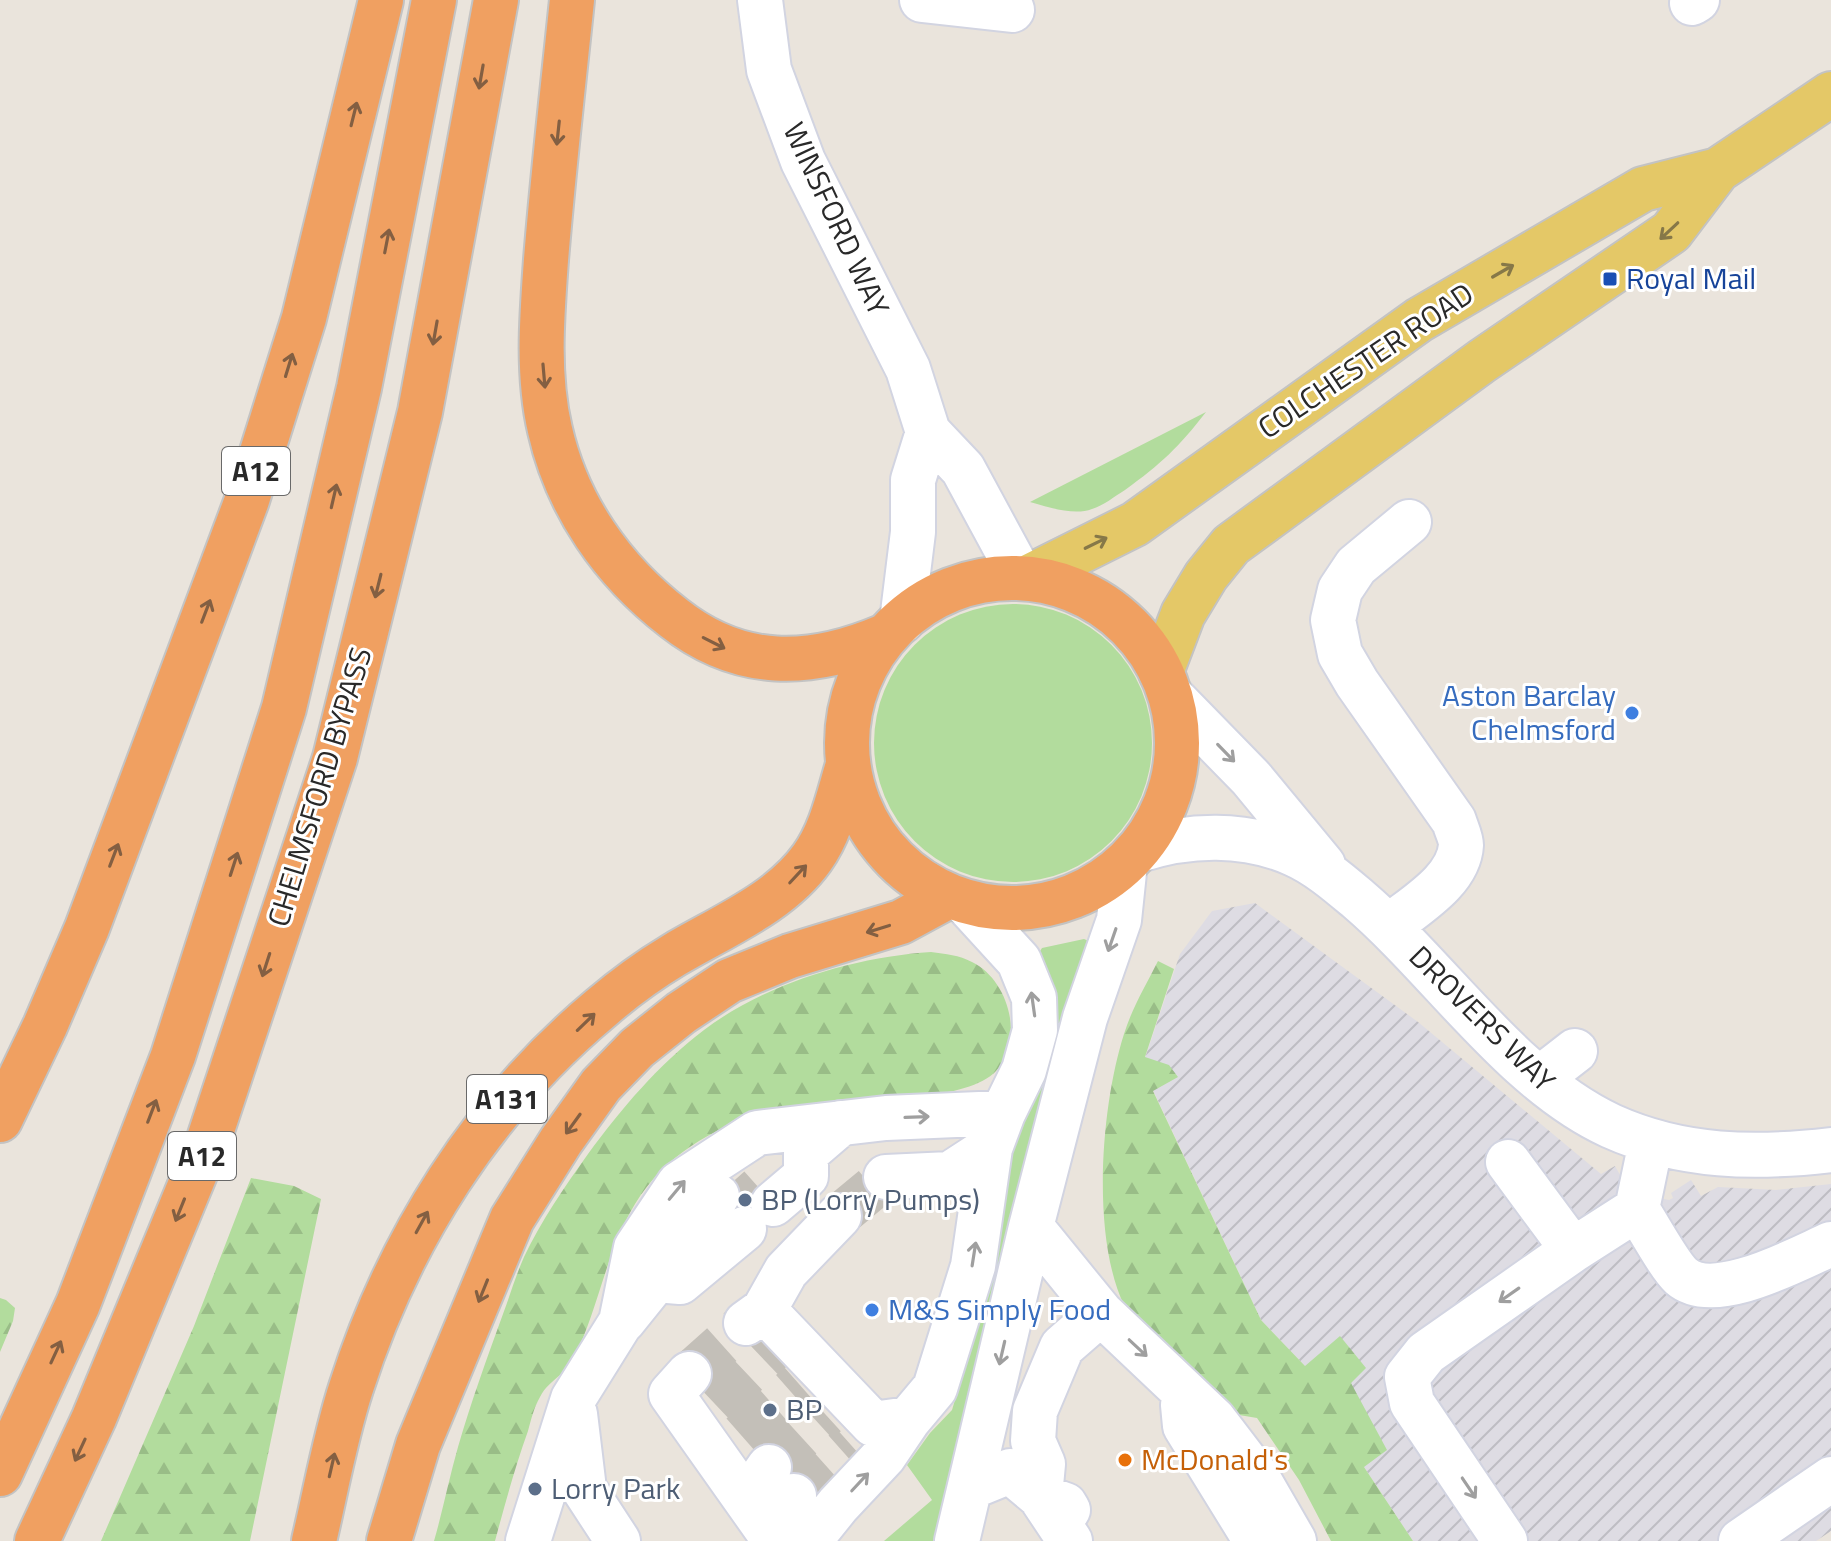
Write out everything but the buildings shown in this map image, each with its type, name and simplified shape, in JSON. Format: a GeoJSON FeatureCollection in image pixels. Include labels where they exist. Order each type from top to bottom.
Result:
{"type":"FeatureCollection","features":[{"type":"Feature","properties":{"kind":"highway","name":"A12"},"geometry":{"type":"LineString","coordinates":[[0,1120],[87,928],[247,500],[304,318],[381,0]]}},
{"type":"Feature","properties":{"kind":"highway","name":"CHELMSFORD BYPASS"},"geometry":{"type":"LineString","coordinates":[[0,1474],[78,1304],[173,1056],[284,708],[359,388],[434,0]]}},
{"type":"Feature","properties":{"kind":"highway","name":"CHELMSFORD BYPASS"},"geometry":{"type":"LineString","coordinates":[[37,1541],[94,1418],[208,1142],[335,758],[420,412],[496,0]]}},
{"type":"Feature","properties":{"kind":"highway"},"geometry":{"type":"LineString","coordinates":[[572,0],[550,212],[543,366],[549,427],[561,469],[583,514],[611,560],[650,600],[690,631],[727,650],[764,659],[792,660],[849,651],[893,629]]}},
{"type":"Feature","properties":{"kind":"highway"},"geometry":{"type":"LineString","coordinates":[[1024,578],[1045,580],[1073,589],[1104,605],[1131,628],[1147,646],[1166,684],[1178,743],[1176,768],[1161,815],[1132,856],[1116,872],[1085,892],[1050,904],[1005,909],[957,899],[915,878],[894,860],[861,812],[847,768],[846,736],[855,688],[868,661],[893,629],[913,609],[948,590],[979,581],[1024,578]]}},
{"type":"Feature","properties":{"kind":"highway","name":"A131"},"geometry":{"type":"LineString","coordinates":[[314,1541],[350,1390],[377,1315],[404,1255],[435,1199],[511,1094],[600,1008],[670,957],[766,902],[796,878],[814,856],[826,833],[847,768]]}},
{"type":"Feature","properties":{"kind":"highway","name":"A131"},"geometry":{"type":"LineString","coordinates":[[389,1541],[418,1445],[512,1219],[601,1085],[637,1048],[729,981],[790,956],[901,922],[957,899]]}},
{"type":"Feature","properties":{"kind":"main road","name":"COLCHESTER ROAD"},"geometry":{"type":"LineString","coordinates":[[1166,684],[1183,614],[1206,576],[1231,545],[1482,361],[1671,232],[1718,170],[1831,94]]}},
{"type":"Feature","properties":{"kind":"main road","name":"COLCHESTER ROAD"},"geometry":{"type":"LineString","coordinates":[[1024,578],[1135,524],[1419,320],[1643,189],[1718,170]]}},
{"type":"Feature","properties":{"kind":"street","name":"WINSFORD WAY"},"geometry":{"type":"LineString","coordinates":[[760,0],[769,70],[803,161],[908,369],[928,432],[963,469],[1024,578]]}},
{"type":"Feature","properties":{"kind":"street"},"geometry":{"type":"LineString","coordinates":[[922,0],[1010,5]]}},
{"type":"Feature","properties":{"kind":"street"},"geometry":{"type":"LineString","coordinates":[[893,629],[913,532],[913,480],[928,432]]}},
{"type":"Feature","properties":{"kind":"street"},"geometry":{"type":"LineString","coordinates":[[1390,926],[1442,883],[1455,864],[1461,844],[1454,821],[1340,654],[1333,620],[1340,590],[1356,566],[1409,522]]}},
{"type":"Feature","properties":{"kind":"street","name":"DROVERS WAY"},"geometry":{"type":"LineString","coordinates":[[1166,684],[1251,778],[1336,881]]}},
{"type":"Feature","properties":{"kind":"street","name":"DROVERS WAY"},"geometry":{"type":"LineString","coordinates":[[1132,856],[1165,842],[1189,839],[1236,839],[1294,854],[1336,881],[1390,926],[1539,1079],[1562,1098],[1608,1125],[1651,1142],[1686,1151],[1787,1155],[1831,1150]]}},
{"type":"Feature","properties":{"kind":"street"},"geometry":{"type":"LineString","coordinates":[[957,1541],[1031,1227],[1085,1018],[1119,920],[1132,856]]}},
{"type":"Feature","properties":{"kind":"street"},"geometry":{"type":"LineString","coordinates":[[846,1407],[935,1388],[973,1266],[996,1131],[1024,1070],[1035,1030],[1034,998],[1019,961],[957,899]]}},
{"type":"Feature","properties":{"kind":"street"},"geometry":{"type":"LineString","coordinates":[[1539,1079],[1575,1051]]}},
{"type":"Feature","properties":{"kind":"street"},"geometry":{"type":"LineString","coordinates":[[621,1322],[636,1248],[679,1184],[757,1133],[886,1118],[996,1131]]}},
{"type":"Feature","properties":{"kind":"street"},"geometry":{"type":"LineString","coordinates":[[528,1541],[573,1399],[621,1322],[656,1280],[680,1282],[745,1200],[806,1176],[806,1153],[841,1123]]}},
{"type":"Feature","properties":{"kind":"street"},"geometry":{"type":"LineString","coordinates":[[886,1177],[950,1174],[996,1131]]}},
{"type":"Feature","properties":{"kind":"street"},"geometry":{"type":"LineString","coordinates":[[1651,1142],[1637,1209],[1682,1277],[1709,1287],[1751,1279],[1831,1244]]}},
{"type":"Feature","properties":{"kind":"street"},"geometry":{"type":"LineString","coordinates":[[1508,1162],[1573,1250]]}},
{"type":"Feature","properties":{"kind":"street"},"geometry":{"type":"LineString","coordinates":[[1505,1541],[1412,1403],[1407,1377],[1426,1353],[1637,1209]]}},
{"type":"Feature","properties":{"kind":"street"},"geometry":{"type":"LineString","coordinates":[[747,1471],[838,1505],[884,1456],[846,1407],[768,1330],[786,1271],[839,1216]]}},
{"type":"Feature","properties":{"kind":"street"},"geometry":{"type":"LineString","coordinates":[[1031,1227],[1101,1313],[1214,1420],[1256,1475],[1294,1541]]}},
{"type":"Feature","properties":{"kind":"street"},"geometry":{"type":"LineString","coordinates":[[1059,1516],[1033,1441],[1035,1411],[1062,1347],[1101,1313]]}},
{"type":"Feature","properties":{"kind":"street"},"geometry":{"type":"LineString","coordinates":[[1181,1387],[1185,1426],[1256,1541]]}},
{"type":"Feature","properties":{"kind":"street"},"geometry":{"type":"LineString","coordinates":[[573,1399],[584,1489],[618,1541]]}},
{"type":"Feature","properties":{"kind":"street"},"geometry":{"type":"LineString","coordinates":[[971,1487],[1010,1471],[1059,1516]]}},
{"type":"Feature","properties":{"kind":"street"},"geometry":{"type":"LineString","coordinates":[[1741,1541],[1831,1479]]}},
{"type":"Feature","properties":{"kind":"shaded area"},"geometry":{"type":"Polygon","coordinates":[[[1255,903],[1418,1022],[1601,1174],[1615,1166],[1624,1182],[1618,1185],[1621,1190],[1669,1200],[1673,1198],[1671,1193],[1691,1180],[1701,1196],[1718,1187],[1776,1190],[1831,1184],[1831,1531],[1816,1541],[1413,1541],[1364,1467],[1305,1366],[1261,1320],[1153,1090],[1145,1058],[1180,954],[1212,911],[1255,903]]]}},
{"type":"Feature","properties":{"kind":"green space"},"geometry":{"type":"Polygon","coordinates":[[[1206,412],[1159,463],[1100,506],[1085,511],[1069,511],[1030,502],[1206,412]]]}},
{"type":"Feature","properties":{"kind":"green space"},"geometry":{"type":"Polygon","coordinates":[[[1027,604],[1079,620],[1112,644],[1142,690],[1150,716],[1150,770],[1142,796],[1112,842],[1066,872],[1027,882],[999,882],[947,866],[914,842],[905,831],[890,809],[876,770],[874,729],[890,677],[914,644],[925,635],[947,620],[986,606],[1027,604]]]}},
{"type":"Feature","properties":{"kind":"green space"},"geometry":{"type":"Polygon","coordinates":[[[1084,939],[1093,943],[939,1541],[884,1541],[932,1500],[907,1465],[930,1433],[952,1410],[997,1260],[993,1223],[1037,956],[1042,948],[1084,939]]]}},
{"type":"Feature","properties":{"kind":"green space"},"geometry":{"type":"Polygon","coordinates":[[[931,952],[972,962],[985,971],[1004,996],[1009,1012],[1010,1043],[996,1071],[983,1081],[942,1093],[775,1110],[721,1129],[673,1160],[652,1180],[626,1220],[580,1345],[566,1368],[546,1387],[538,1401],[495,1541],[434,1541],[468,1413],[524,1257],[562,1191],[627,1104],[687,1043],[728,1013],[755,999],[842,966],[931,952]]]}},
{"type":"Feature","properties":{"kind":"green space"},"geometry":{"type":"Polygon","coordinates":[[[1158,961],[1174,969],[1145,1057],[1169,1065],[1178,1077],[1153,1091],[1261,1320],[1305,1366],[1340,1336],[1366,1368],[1351,1383],[1387,1450],[1364,1467],[1413,1541],[1331,1541],[1299,1480],[1257,1418],[1227,1413],[1124,1305],[1107,1244],[1103,1208],[1105,1133],[1124,1034],[1158,961]]]}},
{"type":"Feature","properties":{"kind":"green space"},"geometry":{"type":"Polygon","coordinates":[[[251,1178],[294,1186],[321,1199],[250,1541],[101,1541],[194,1326],[251,1178]]]}},
{"type":"Feature","properties":{"kind":"green space"},"geometry":{"type":"Polygon","coordinates":[[[0,1298],[15,1308],[0,1352],[0,1298]]]}},
{"type":"Feature","properties":{"kind":"tunnel"},"geometry":{"type":"LineString","coordinates":[[839,1216],[886,1177]]}},
{"type":"Feature","properties":{"kind":"tunnel"},"geometry":{"type":"LineString","coordinates":[[731,1213],[759,1188]]}},
{"type":"Feature","properties":{"kind":"tunnel"},"geometry":{"type":"LineString","coordinates":[[689,1374],[746,1323]]}},
{"type":"Feature","properties":{"kind":"tunnel"},"geometry":{"type":"LineString","coordinates":[[715,1404],[771,1351]]}},
{"type":"Feature","properties":{"kind":"tunnel"},"geometry":{"type":"LineString","coordinates":[[741,1435],[799,1384]]}},
{"type":"Feature","properties":{"kind":"tunnel"},"geometry":{"type":"LineString","coordinates":[[769,1467],[826,1415]]}},
{"type":"Feature","properties":{"kind":"tunnel"},"geometry":{"type":"LineString","coordinates":[[794,1496],[851,1445]]}},
{"type":"Feature","properties":{"kind":"place","name":"Royal Mail"},"geometry":{"type":"Point","coordinates":[1610,279]}},
{"type":"Feature","properties":{"kind":"place","name":"Aston Barclay Chelmsford"},"geometry":{"type":"Point","coordinates":[1632,713]}},
{"type":"Feature","properties":{"kind":"place","name":"BP (Lorry Pumps)"},"geometry":{"type":"Point","coordinates":[745,1200]}},
{"type":"Feature","properties":{"kind":"place","name":"M&S Simply Food"},"geometry":{"type":"Point","coordinates":[872,1310]}},
{"type":"Feature","properties":{"kind":"place","name":"BP"},"geometry":{"type":"Point","coordinates":[770,1410]}},
{"type":"Feature","properties":{"kind":"place","name":"McDonald's"},"geometry":{"type":"Point","coordinates":[1125,1460]}},
{"type":"Feature","properties":{"kind":"place","name":"Lorry Park"},"geometry":{"type":"Point","coordinates":[535,1489]}}]}
